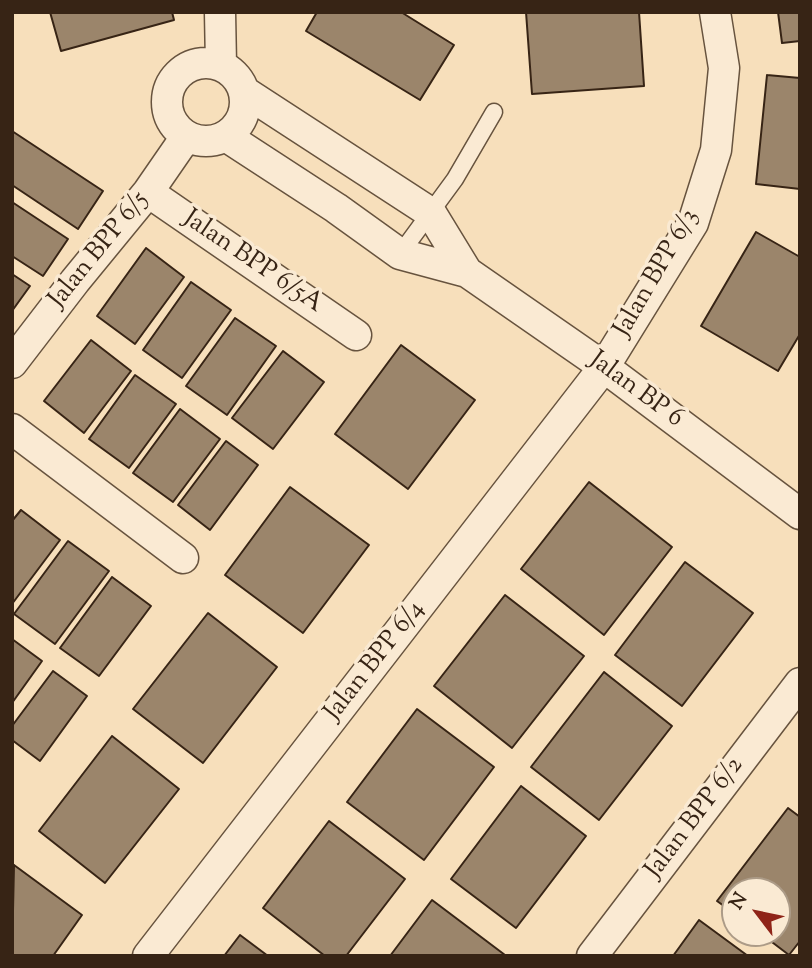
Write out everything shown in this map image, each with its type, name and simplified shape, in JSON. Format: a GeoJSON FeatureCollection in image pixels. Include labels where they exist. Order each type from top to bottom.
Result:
{"type":"FeatureCollection","features":[{"type":"Feature","properties":{"kind":"street"},"geometry":{"type":"LineString","coordinates":[[220,12],[221,65]]}},
{"type":"Feature","properties":{"kind":"street","name":"Jalan BPP 6/3"},"geometry":{"type":"LineString","coordinates":[[604,367],[693,223],[716,150],[724,68],[715,12]]}},
{"type":"Feature","properties":{"kind":"street"},"geometry":{"type":"LineString","coordinates":[[245,92],[246,105],[236,128],[227,137],[213,142],[199,142],[186,137],[174,127],[168,114],[166,99],[170,85],[180,73],[192,65],[206,62],[221,65],[232,72],[245,92],[431,213],[467,272]]}},
{"type":"Feature","properties":{"kind":"street","name":"Jalan BPP 6/5"},"geometry":{"type":"LineString","coordinates":[[12,363],[148,192],[186,137]]}},
{"type":"Feature","properties":{"kind":"street"},"geometry":{"type":"LineString","coordinates":[[227,137],[400,254],[467,272]]}},
{"type":"Feature","properties":{"kind":"street"},"geometry":{"type":"LineString","coordinates":[[332,206],[362,167]]}},
{"type":"Feature","properties":{"kind":"street","name":"Jalan BPP 6/5A"},"geometry":{"type":"LineString","coordinates":[[148,192],[356,335]]}},
{"type":"Feature","properties":{"kind":"street","name":"Jalan BP 6"},"geometry":{"type":"LineString","coordinates":[[467,272],[604,367],[800,514]]}},
{"type":"Feature","properties":{"kind":"street","name":"Jalan BPP 6/4"},"geometry":{"type":"LineString","coordinates":[[148,956],[604,367]]}},
{"type":"Feature","properties":{"kind":"street"},"geometry":{"type":"LineString","coordinates":[[12,429],[183,558]]}},
{"type":"Feature","properties":{"kind":"street","name":"Jalan BPP 6/2"},"geometry":{"type":"LineString","coordinates":[[592,956],[800,683]]}},
{"type":"Feature","properties":{"kind":"lane"},"geometry":{"type":"LineString","coordinates":[[400,254],[455,179],[495,112]]}},
{"type":"Feature","properties":{"kind":"building"},"geometry":{"type":"Polygon","coordinates":[[[50,12],[172,12],[174,20],[61,51],[50,12]]]}},
{"type":"Feature","properties":{"kind":"building"},"geometry":{"type":"Polygon","coordinates":[[[317,12],[401,12],[454,45],[420,100],[306,31],[317,12]]]}},
{"type":"Feature","properties":{"kind":"building"},"geometry":{"type":"Polygon","coordinates":[[[526,12],[639,12],[644,86],[532,94],[526,12]]]}},
{"type":"Feature","properties":{"kind":"building"},"geometry":{"type":"Polygon","coordinates":[[[778,12],[800,12],[800,41],[782,43],[778,12]]]}},
{"type":"Feature","properties":{"kind":"building"},"geometry":{"type":"Polygon","coordinates":[[[767,75],[800,78],[800,189],[756,184],[767,75]]]}},
{"type":"Feature","properties":{"kind":"building"},"geometry":{"type":"Polygon","coordinates":[[[12,131],[103,191],[78,229],[12,185],[12,131]]]}},
{"type":"Feature","properties":{"kind":"building"},"geometry":{"type":"Polygon","coordinates":[[[12,202],[68,239],[43,276],[12,256],[12,202]]]}},
{"type":"Feature","properties":{"kind":"building"},"geometry":{"type":"Polygon","coordinates":[[[756,232],[800,257],[800,334],[778,371],[701,326],[756,232]]]}},
{"type":"Feature","properties":{"kind":"building"},"geometry":{"type":"Polygon","coordinates":[[[146,248],[184,277],[135,344],[97,316],[146,248]]]}},
{"type":"Feature","properties":{"kind":"building"},"geometry":{"type":"Polygon","coordinates":[[[12,274],[30,286],[12,311],[12,274]]]}},
{"type":"Feature","properties":{"kind":"building"},"geometry":{"type":"Polygon","coordinates":[[[191,282],[231,310],[182,378],[143,350],[191,282]]]}},
{"type":"Feature","properties":{"kind":"building"},"geometry":{"type":"Polygon","coordinates":[[[235,318],[276,346],[227,415],[186,386],[235,318]]]}},
{"type":"Feature","properties":{"kind":"building"},"geometry":{"type":"Polygon","coordinates":[[[91,340],[131,371],[84,433],[44,401],[91,340]]]}},
{"type":"Feature","properties":{"kind":"building"},"geometry":{"type":"Polygon","coordinates":[[[401,345],[475,400],[408,489],[335,434],[401,345]]]}},
{"type":"Feature","properties":{"kind":"building"},"geometry":{"type":"Polygon","coordinates":[[[283,351],[324,382],[273,449],[232,418],[283,351]]]}},
{"type":"Feature","properties":{"kind":"building"},"geometry":{"type":"Polygon","coordinates":[[[135,375],[176,404],[129,468],[89,439],[135,375]]]}},
{"type":"Feature","properties":{"kind":"building"},"geometry":{"type":"Polygon","coordinates":[[[180,409],[220,439],[173,502],[133,473],[180,409]]]}},
{"type":"Feature","properties":{"kind":"building"},"geometry":{"type":"Polygon","coordinates":[[[226,441],[258,465],[210,530],[178,505],[226,441]]]}},
{"type":"Feature","properties":{"kind":"building"},"geometry":{"type":"Polygon","coordinates":[[[589,482],[672,547],[604,635],[521,569],[589,482]]]}},
{"type":"Feature","properties":{"kind":"building"},"geometry":{"type":"Polygon","coordinates":[[[290,487],[369,545],[303,633],[225,575],[290,487]]]}},
{"type":"Feature","properties":{"kind":"building"},"geometry":{"type":"Polygon","coordinates":[[[21,510],[60,540],[12,604],[12,521],[21,510]]]}},
{"type":"Feature","properties":{"kind":"building"},"geometry":{"type":"Polygon","coordinates":[[[68,541],[109,571],[55,644],[14,614],[68,541]]]}},
{"type":"Feature","properties":{"kind":"building"},"geometry":{"type":"Polygon","coordinates":[[[685,562],[753,613],[682,706],[615,655],[685,562]]]}},
{"type":"Feature","properties":{"kind":"building"},"geometry":{"type":"Polygon","coordinates":[[[112,577],[151,606],[99,676],[60,648],[112,577]]]}},
{"type":"Feature","properties":{"kind":"building"},"geometry":{"type":"Polygon","coordinates":[[[505,595],[584,656],[512,748],[434,686],[505,595]]]}},
{"type":"Feature","properties":{"kind":"building"},"geometry":{"type":"Polygon","coordinates":[[[208,613],[277,667],[203,763],[133,709],[208,613]]]}},
{"type":"Feature","properties":{"kind":"building"},"geometry":{"type":"Polygon","coordinates":[[[12,639],[42,661],[12,703],[12,639]]]}},
{"type":"Feature","properties":{"kind":"building"},"geometry":{"type":"Polygon","coordinates":[[[53,671],[87,696],[40,761],[12,740],[12,726],[53,671]]]}},
{"type":"Feature","properties":{"kind":"building"},"geometry":{"type":"Polygon","coordinates":[[[604,672],[672,726],[599,820],[531,767],[604,672]]]}},
{"type":"Feature","properties":{"kind":"building"},"geometry":{"type":"Polygon","coordinates":[[[417,709],[494,767],[424,860],[347,802],[417,709]]]}},
{"type":"Feature","properties":{"kind":"building"},"geometry":{"type":"Polygon","coordinates":[[[112,736],[179,789],[105,883],[39,831],[112,736]]]}},
{"type":"Feature","properties":{"kind":"building"},"geometry":{"type":"Polygon","coordinates":[[[521,786],[586,836],[516,928],[451,879],[521,786]]]}},
{"type":"Feature","properties":{"kind":"building"},"geometry":{"type":"Polygon","coordinates":[[[788,808],[800,817],[800,941],[789,955],[778,947],[791,947],[791,877],[735,877],[788,808]]]}},
{"type":"Feature","properties":{"kind":"building"},"geometry":{"type":"Polygon","coordinates":[[[329,821],[405,879],[346,956],[325,956],[263,908],[329,821]]]}},
{"type":"Feature","properties":{"kind":"building"},"geometry":{"type":"Polygon","coordinates":[[[14,865],[82,915],[53,956],[12,956],[14,865]]]}},
{"type":"Feature","properties":{"kind":"building"},"geometry":{"type":"Polygon","coordinates":[[[432,900],[505,955],[390,956],[432,900]]]}},
{"type":"Feature","properties":{"kind":"building"},"geometry":{"type":"Polygon","coordinates":[[[699,920],[721,936],[721,947],[736,947],[748,956],[673,956],[699,920]]]}},
{"type":"Feature","properties":{"kind":"building"},"geometry":{"type":"Polygon","coordinates":[[[240,935],[268,956],[224,956],[240,935]]]}}]}
